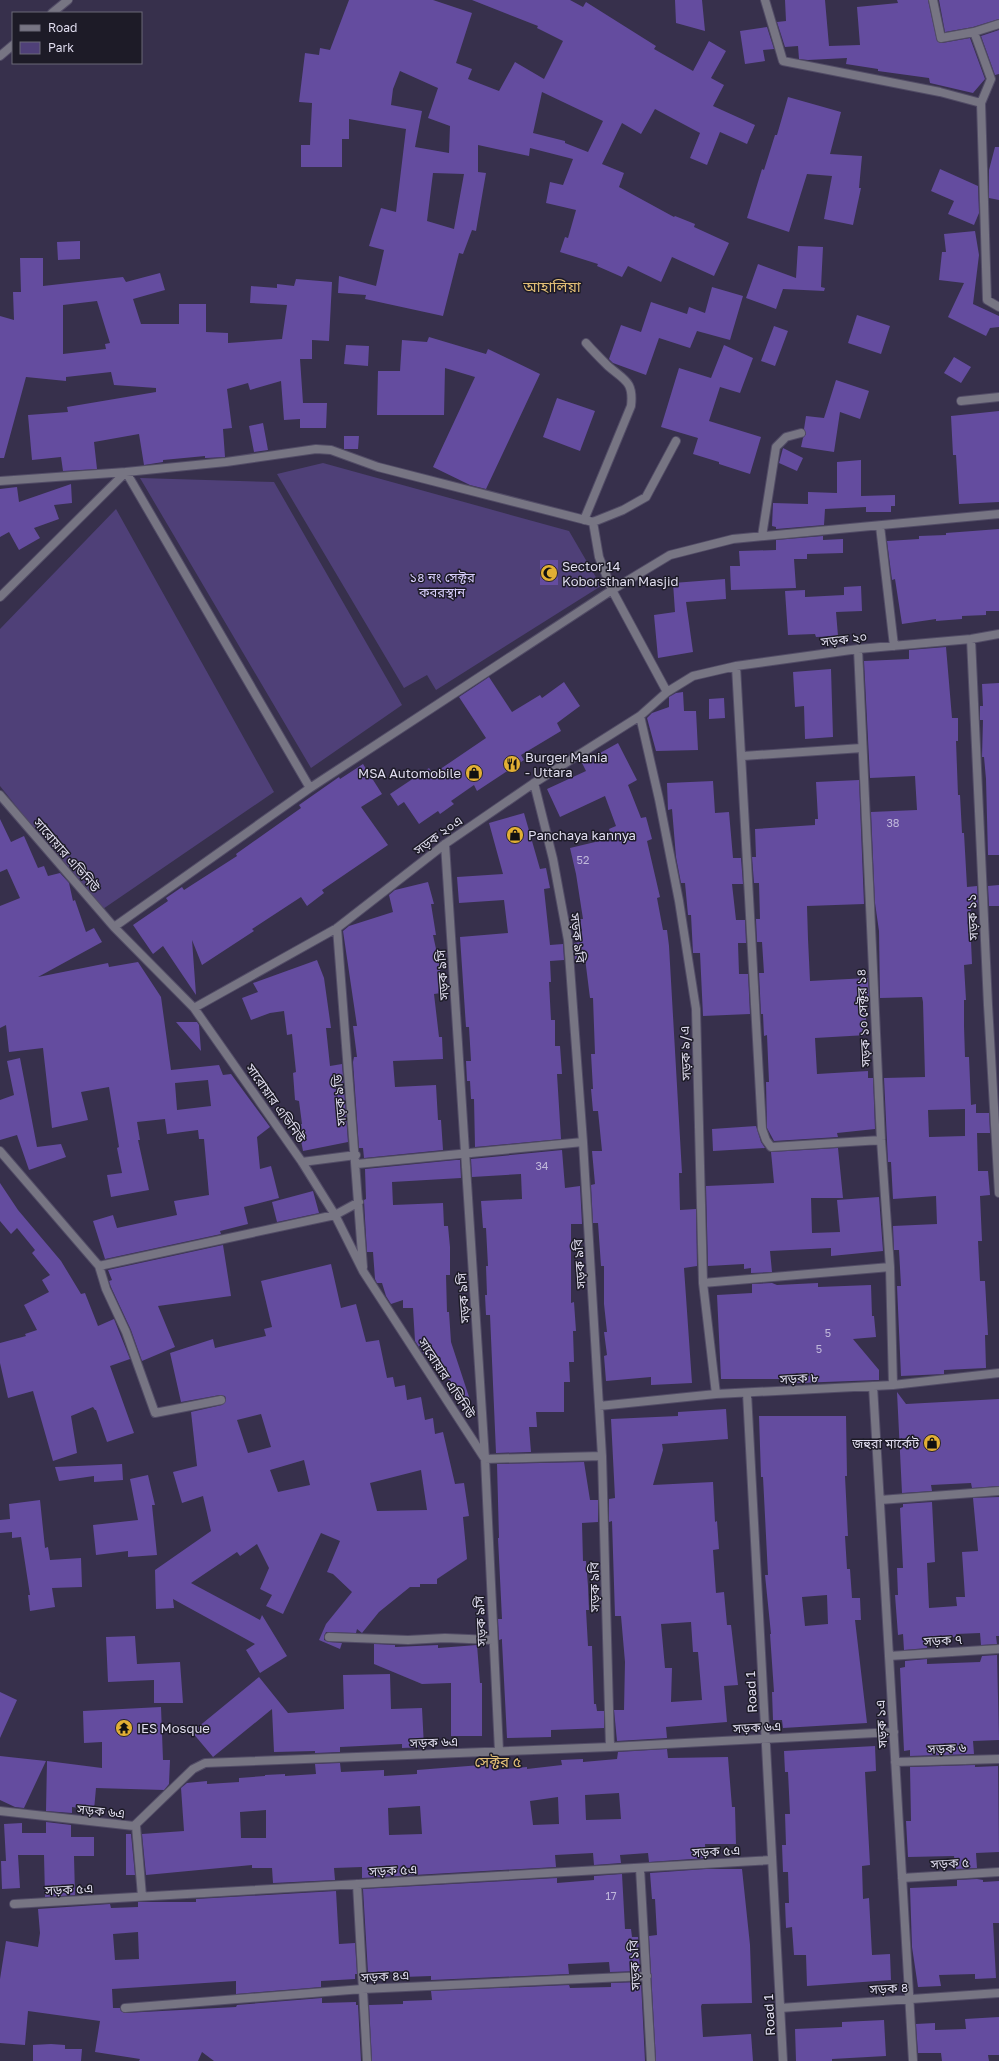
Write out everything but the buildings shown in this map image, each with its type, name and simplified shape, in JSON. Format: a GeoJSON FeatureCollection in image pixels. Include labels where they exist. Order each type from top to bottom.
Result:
{"type":"FeatureCollection","features":[{"type":"Feature","properties":{"kind":"street"},"geometry":{"type":"LineString","coordinates":[[53,12],[68,0]]}},
{"type":"Feature","properties":{"kind":"street"},"geometry":{"type":"LineString","coordinates":[[766,0],[782,61],[940,92],[981,103]]}},
{"type":"Feature","properties":{"kind":"street"},"geometry":{"type":"LineString","coordinates":[[933,0],[941,38],[974,32],[999,24]]}},
{"type":"Feature","properties":{"kind":"street"},"geometry":{"type":"LineString","coordinates":[[974,32],[990,79],[981,103],[987,300],[999,307]]}},
{"type":"Feature","properties":{"kind":"street"},"geometry":{"type":"LineString","coordinates":[[0,56],[12,47]]}},
{"type":"Feature","properties":{"kind":"street"},"geometry":{"type":"LineString","coordinates":[[584,520],[631,406],[633,395],[627,380],[609,367],[586,343]]}},
{"type":"Feature","properties":{"kind":"street"},"geometry":{"type":"LineString","coordinates":[[961,401],[999,397]]}},
{"type":"Feature","properties":{"kind":"street"},"geometry":{"type":"LineString","coordinates":[[762,536],[776,447],[786,437],[801,433]]}},
{"type":"Feature","properties":{"kind":"street"},"geometry":{"type":"LineString","coordinates":[[0,481],[126,472],[226,462],[316,450],[331,450],[378,468],[593,522],[623,510],[646,497],[676,441]]}},
{"type":"Feature","properties":{"kind":"street"},"geometry":{"type":"LineString","coordinates":[[0,597],[126,472]]}},
{"type":"Feature","properties":{"kind":"street"},"geometry":{"type":"LineString","coordinates":[[126,472],[310,788]]}},
{"type":"Feature","properties":{"kind":"street"},"geometry":{"type":"LineString","coordinates":[[114,927],[310,788],[612,590],[670,555],[733,540],[762,536],[999,514]]}},
{"type":"Feature","properties":{"kind":"street"},"geometry":{"type":"LineString","coordinates":[[593,522],[599,557],[612,590],[667,692]]}},
{"type":"Feature","properties":{"kind":"street"},"geometry":{"type":"LineString","coordinates":[[880,526],[894,646]]}},
{"type":"Feature","properties":{"kind":"street","name":"সড়ক ২০"},"geometry":{"type":"LineString","coordinates":[[693,676],[736,666],[858,649],[971,639],[999,634]]}},
{"type":"Feature","properties":{"kind":"street","name":"সড়ক ১১"},"geometry":{"type":"LineString","coordinates":[[971,639],[988,1005],[999,1193]]}},
{"type":"Feature","properties":{"kind":"street","name":"সড়ক ১০ সেক্টর ১৪"},"geometry":{"type":"LineString","coordinates":[[858,649],[881,1140],[890,1267],[893,1385]]}},
{"type":"Feature","properties":{"kind":"street"},"geometry":{"type":"LineString","coordinates":[[736,666],[743,756],[762,1128],[766,1140],[771,1147],[881,1140]]}},
{"type":"Feature","properties":{"kind":"street","name":"সড়ক ২০এ"},"geometry":{"type":"LineString","coordinates":[[194,1008],[337,928],[445,844],[534,783],[640,716],[667,692],[693,676]]}},
{"type":"Feature","properties":{"kind":"street","name":"সড়ক ৯/এ"},"geometry":{"type":"LineString","coordinates":[[640,716],[659,799],[679,901],[696,1008],[703,1283],[716,1394]]}},
{"type":"Feature","properties":{"kind":"street"},"geometry":{"type":"LineString","coordinates":[[743,756],[862,748]]}},
{"type":"Feature","properties":{"kind":"street","name":"সড়ক ৯বি"},"geometry":{"type":"LineString","coordinates":[[534,783],[553,859],[568,940],[583,1142],[602,1456],[610,1747]]}},
{"type":"Feature","properties":{"kind":"street","name":"সারোয়ার এভিনিউ"},"geometry":{"type":"LineString","coordinates":[[0,795],[114,927],[194,1008],[302,1162],[335,1215],[363,1271],[485,1460]]}},
{"type":"Feature","properties":{"kind":"street","name":"সড়ক ৯সি"},"geometry":{"type":"LineString","coordinates":[[445,844],[485,1460],[499,1751]]}},
{"type":"Feature","properties":{"kind":"street","name":"সড়ক ৯ডি"},"geometry":{"type":"LineString","coordinates":[[337,928],[357,1164],[363,1271]]}},
{"type":"Feature","properties":{"kind":"street"},"geometry":{"type":"LineString","coordinates":[[357,1164],[583,1142]]}},
{"type":"Feature","properties":{"kind":"street"},"geometry":{"type":"LineString","coordinates":[[0,1151],[100,1266],[106,1289],[126,1332],[155,1413],[221,1400]]}},
{"type":"Feature","properties":{"kind":"street"},"geometry":{"type":"LineString","coordinates":[[302,1162],[356,1155]]}},
{"type":"Feature","properties":{"kind":"street"},"geometry":{"type":"LineString","coordinates":[[100,1266],[335,1215],[359,1202]]}},
{"type":"Feature","properties":{"kind":"street"},"geometry":{"type":"LineString","coordinates":[[703,1283],[890,1267]]}},
{"type":"Feature","properties":{"kind":"street","name":"সড়ক ৮"},"geometry":{"type":"LineString","coordinates":[[599,1406],[716,1394],[893,1385],[999,1373]]}},
{"type":"Feature","properties":{"kind":"street","name":"সড়ক ১এ"},"geometry":{"type":"LineString","coordinates":[[873,1386],[913,2061]]}},
{"type":"Feature","properties":{"kind":"street","name":"Road 1"},"geometry":{"type":"LineString","coordinates":[[747,1393],[783,2061]]}},
{"type":"Feature","properties":{"kind":"street"},"geometry":{"type":"LineString","coordinates":[[485,1460],[602,1456]]}},
{"type":"Feature","properties":{"kind":"street"},"geometry":{"type":"LineString","coordinates":[[880,1500],[999,1491]]}},
{"type":"Feature","properties":{"kind":"street"},"geometry":{"type":"LineString","coordinates":[[329,1637],[408,1640],[445,1638],[493,1640]]}},
{"type":"Feature","properties":{"kind":"street","name":"সড়ক ৭"},"geometry":{"type":"LineString","coordinates":[[889,1656],[999,1649]]}},
{"type":"Feature","properties":{"kind":"street","name":"সড়ক ৬এ"},"geometry":{"type":"LineString","coordinates":[[0,1812],[136,1826],[193,1769],[205,1763],[610,1747],[894,1732]]}},
{"type":"Feature","properties":{"kind":"street","name":"সড়ক ৬"},"geometry":{"type":"LineString","coordinates":[[895,1762],[999,1758]]}},
{"type":"Feature","properties":{"kind":"street"},"geometry":{"type":"LineString","coordinates":[[136,1826],[142,1896]]}},
{"type":"Feature","properties":{"kind":"street","name":"সড়ক ৫এ"},"geometry":{"type":"LineString","coordinates":[[14,1904],[772,1860]]}},
{"type":"Feature","properties":{"kind":"street","name":"সড়ক ১বি"},"geometry":{"type":"LineString","coordinates":[[640,1868],[651,2061]]}},
{"type":"Feature","properties":{"kind":"street","name":"সড়ক ৫"},"geometry":{"type":"LineString","coordinates":[[902,1878],[999,1872]]}},
{"type":"Feature","properties":{"kind":"street"},"geometry":{"type":"LineString","coordinates":[[357,1884],[362,1989],[368,2061]]}},
{"type":"Feature","properties":{"kind":"street","name":"সড়ক ৪এ"},"geometry":{"type":"LineString","coordinates":[[125,2008],[362,1989],[647,1976]]}},
{"type":"Feature","properties":{"kind":"street","name":"সড়ক ৪"},"geometry":{"type":"LineString","coordinates":[[780,2008],[999,1993]]}},
{"type":"Feature","properties":{"kind":"green space","name":"১৪ নং সেক্টর কবরস্থান"},"geometry":{"type":"Polygon","coordinates":[[[323,463],[569,531],[601,586],[436,690],[427,675],[404,688],[277,474],[323,463]]]}},
{"type":"Feature","properties":{"kind":"green space"},"geometry":{"type":"Polygon","coordinates":[[[140,478],[274,482],[402,705],[311,768],[140,478]]]}},
{"type":"Feature","properties":{"kind":"green space"},"geometry":{"type":"Polygon","coordinates":[[[116,509],[274,792],[100,911],[0,786],[0,629],[116,509]]]}},
{"type":"Feature","properties":{"kind":"place","name":"Sector 14 Koborsthan Masjid"},"geometry":{"type":"Point","coordinates":[549,573]}},
{"type":"Feature","properties":{"kind":"place","name":"Burger Mania - Uttara"},"geometry":{"type":"Point","coordinates":[512,764]}},
{"type":"Feature","properties":{"kind":"place","name":"MSA Automobile"},"geometry":{"type":"Point","coordinates":[474,773]}},
{"type":"Feature","properties":{"kind":"place","name":"Panchaya kannya"},"geometry":{"type":"Point","coordinates":[515,835]}},
{"type":"Feature","properties":{"kind":"place","name":"জহুরা মার্কেট"},"geometry":{"type":"Point","coordinates":[932,1443]}},
{"type":"Feature","properties":{"kind":"place","name":"IES Mosque"},"geometry":{"type":"Point","coordinates":[124,1728]}},
{"type":"Feature","properties":{"kind":"district","name":"আহালিয়া"},"geometry":{"type":"Point","coordinates":[552,287]}},
{"type":"Feature","properties":{"kind":"district","name":"সেক্টর ৫"},"geometry":{"type":"Point","coordinates":[498,1762]}}]}
